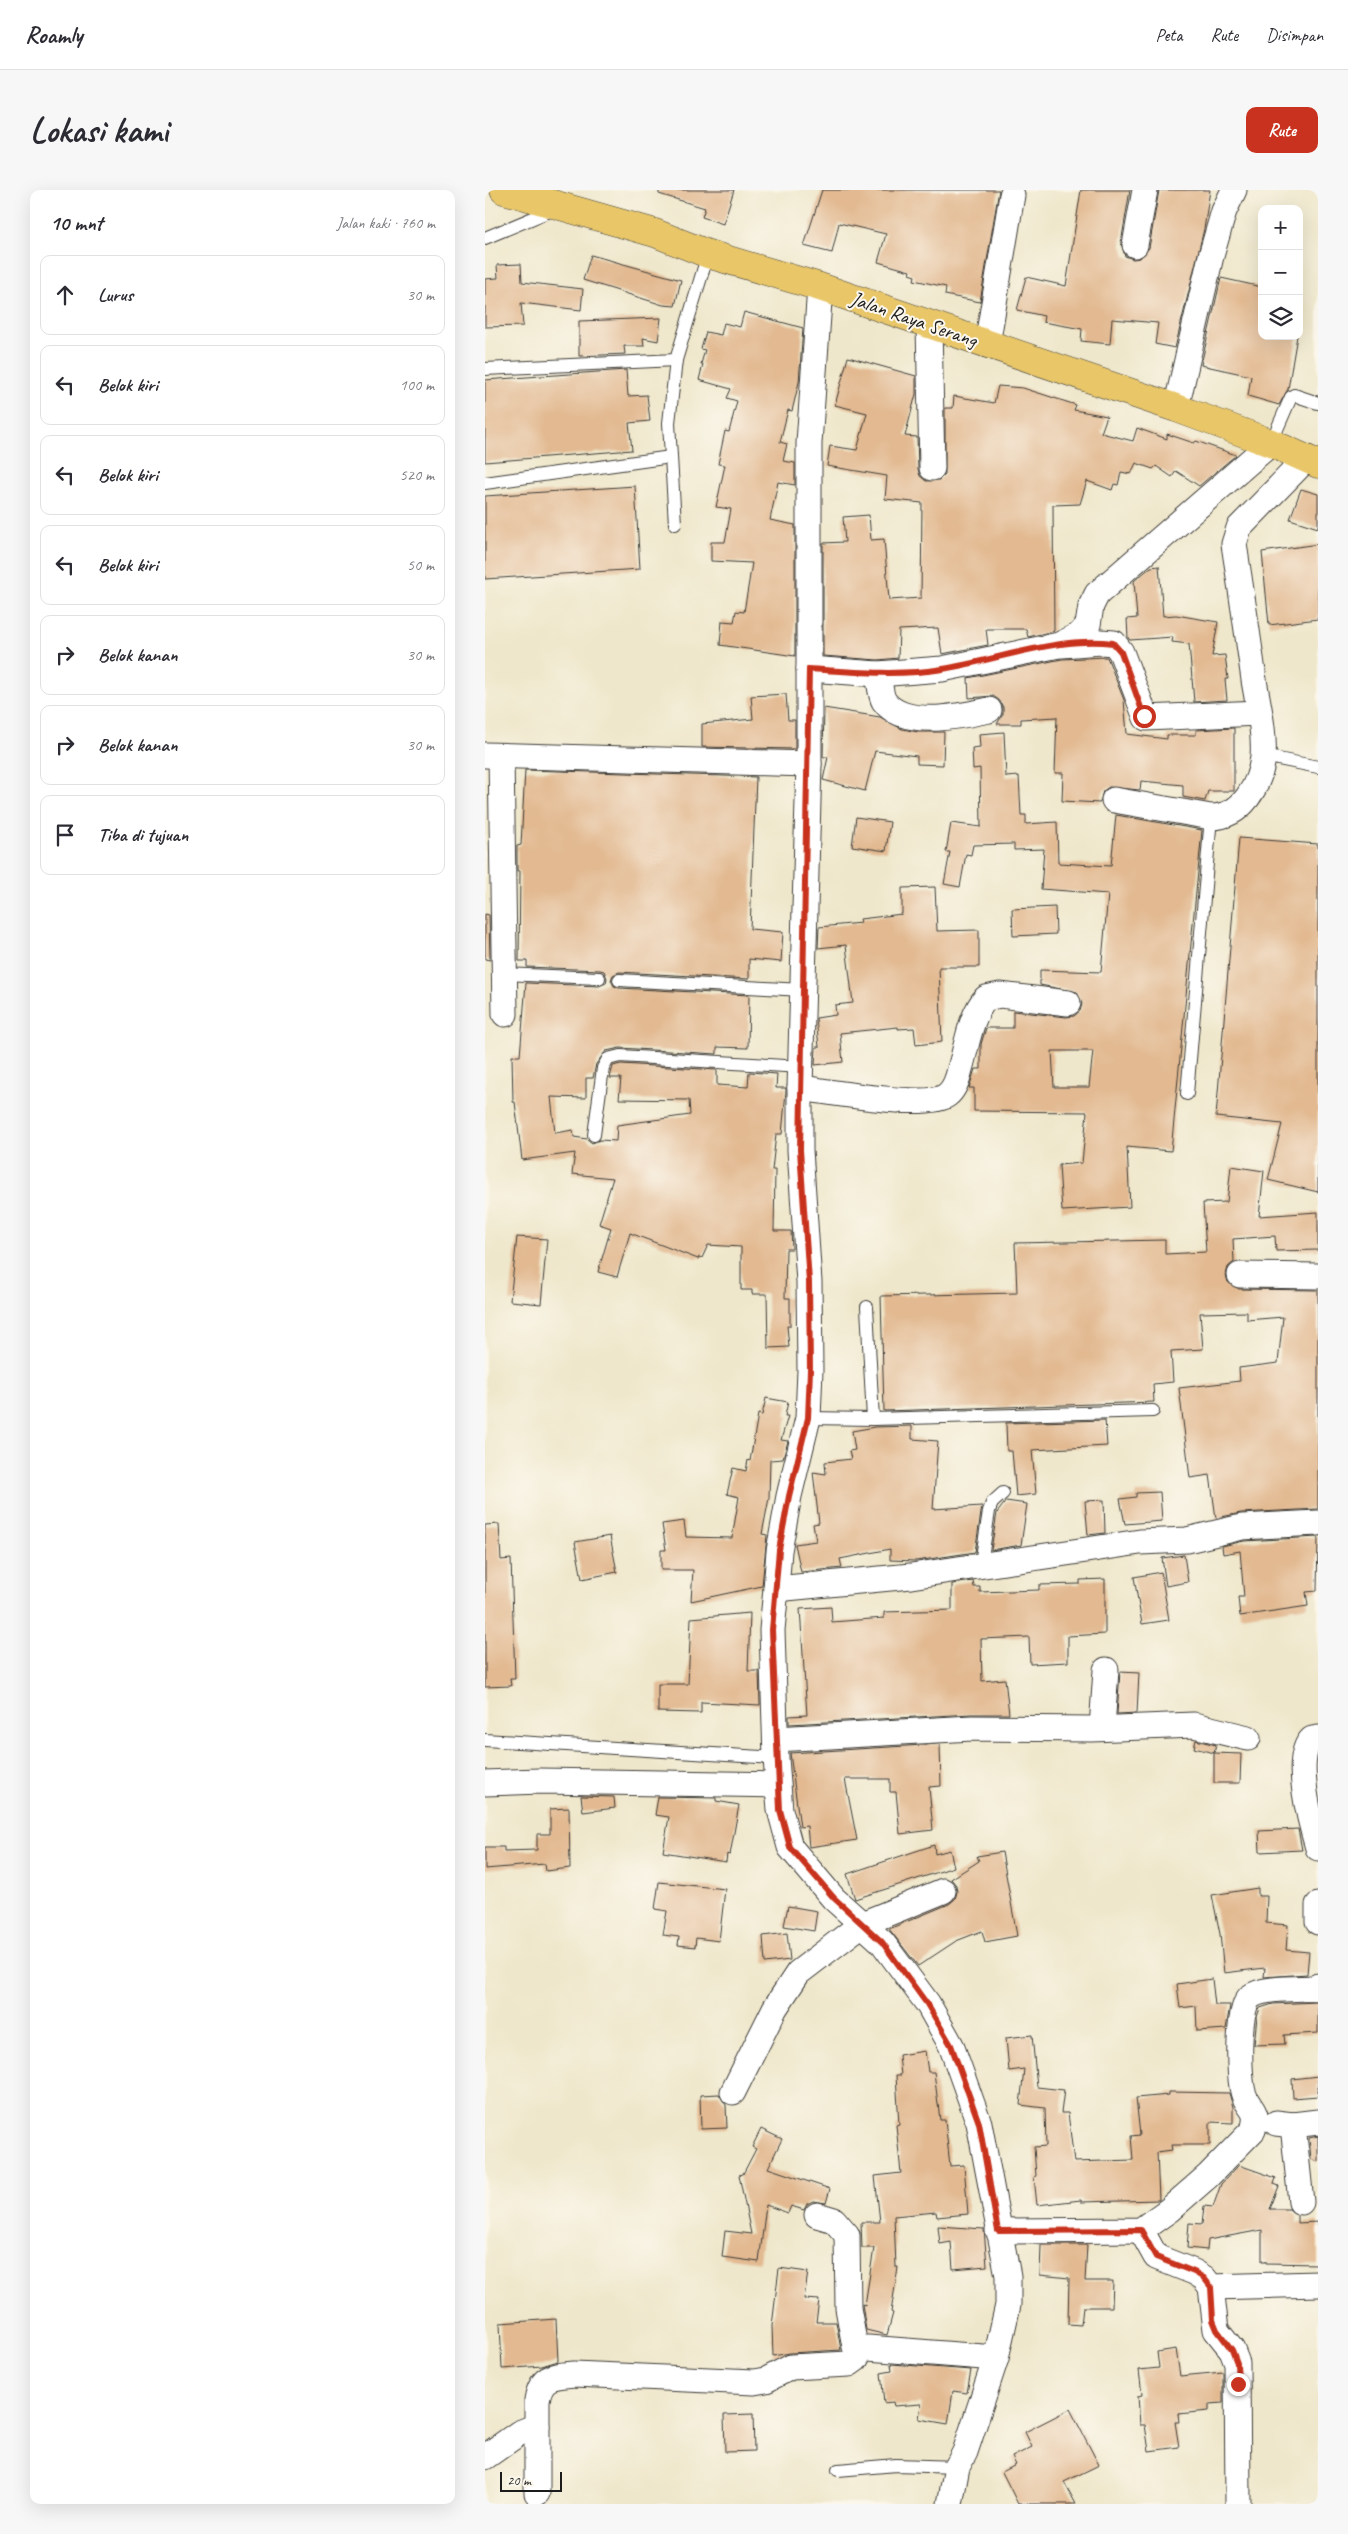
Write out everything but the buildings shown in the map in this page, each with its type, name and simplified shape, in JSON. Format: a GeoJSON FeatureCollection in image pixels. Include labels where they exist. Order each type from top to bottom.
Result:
{"type":"FeatureCollection","features":[{"type":"Feature","properties":{"kind":"highway","name":"Jalan Raya Serang"},"geometry":{"type":"LineString","coordinates":[[504,190],[655,232],[708,254],[820,287],[1176,408],[1271,443],[1313,461]]}},
{"type":"Feature","properties":{"kind":"street"},"geometry":{"type":"LineString","coordinates":[[1135,245],[1145,190]]}},
{"type":"Feature","properties":{"kind":"street"},"geometry":{"type":"LineString","coordinates":[[1176,408],[1211,256],[1224,211],[1234,190]]}},
{"type":"Feature","properties":{"kind":"street"},"geometry":{"type":"LineString","coordinates":[[987,345],[1011,196]]}},
{"type":"Feature","properties":{"kind":"street"},"geometry":{"type":"LineString","coordinates":[[820,287],[809,443],[809,764],[800,1150],[809,1282],[810,1370],[808,1418],[789,1496],[779,1550],[772,1630],[778,1785],[780,1810],[790,1847],[834,1898],[882,1942],[927,2004],[951,2045],[979,2123],[1008,2276],[1008,2305],[996,2358],[965,2452],[957,2467],[950,2504]]}},
{"type":"Feature","properties":{"kind":"street"},"geometry":{"type":"LineString","coordinates":[[929,325],[933,468]]}},
{"type":"Feature","properties":{"kind":"street"},"geometry":{"type":"LineString","coordinates":[[1059,645],[1079,635],[1088,625],[1091,606],[1097,594],[1271,443]]}},
{"type":"Feature","properties":{"kind":"street"},"geometry":{"type":"LineString","coordinates":[[1114,800],[1211,817],[1224,817],[1241,805],[1257,786],[1263,756],[1259,713],[1235,544],[1239,528],[1313,461]]}},
{"type":"Feature","properties":{"kind":"street"},"geometry":{"type":"LineString","coordinates":[[809,669],[878,674],[942,669],[1059,645],[1113,643],[1121,652],[1145,718],[1259,713]]}},
{"type":"Feature","properties":{"kind":"street"},"geometry":{"type":"LineString","coordinates":[[878,674],[883,699],[891,708],[901,714],[919,717],[953,718],[989,710]]}},
{"type":"Feature","properties":{"kind":"street"},"geometry":{"type":"LineString","coordinates":[[505,1014],[493,755],[809,764]]}},
{"type":"Feature","properties":{"kind":"street"},"geometry":{"type":"LineString","coordinates":[[801,1078],[908,1101],[928,1101],[946,1096],[955,1086],[977,1011],[986,998],[1000,995],[1068,1003]]}},
{"type":"Feature","properties":{"kind":"street"},"geometry":{"type":"LineString","coordinates":[[1240,1275],[1318,1276]]}},
{"type":"Feature","properties":{"kind":"street"},"geometry":{"type":"LineString","coordinates":[[776,1589],[911,1576],[981,1564],[1099,1550],[1140,1542],[1187,1540],[1242,1527],[1318,1523]]}},
{"type":"Feature","properties":{"kind":"street"},"geometry":{"type":"LineString","coordinates":[[1103,1728],[1106,1670]]}},
{"type":"Feature","properties":{"kind":"street"},"geometry":{"type":"LineString","coordinates":[[776,1748],[972,1728],[1103,1728],[1195,1725],[1248,1738]]}},
{"type":"Feature","properties":{"kind":"street"},"geometry":{"type":"LineString","coordinates":[[1318,1738],[1312,1739],[1307,1743],[1303,1765],[1311,1824],[1318,1848]]}},
{"type":"Feature","properties":{"kind":"street"},"geometry":{"type":"LineString","coordinates":[[485,1783],[540,1781],[778,1785]]}},
{"type":"Feature","properties":{"kind":"street"},"geometry":{"type":"LineString","coordinates":[[733,2092],[775,2008],[798,1974],[862,1924],[943,1891]]}},
{"type":"Feature","properties":{"kind":"street"},"geometry":{"type":"LineString","coordinates":[[1318,1905],[1318,1922]]}},
{"type":"Feature","properties":{"kind":"street"},"geometry":{"type":"LineString","coordinates":[[998,2231],[1141,2230],[1169,2210],[1208,2176],[1253,2130],[1256,2122],[1254,2109],[1244,2096],[1242,2084],[1242,2009],[1250,1996],[1265,1991],[1315,1988],[1318,1986]]}},
{"type":"Feature","properties":{"kind":"street"},"geometry":{"type":"LineString","coordinates":[[1256,2122],[1293,2125],[1318,2122]]}},
{"type":"Feature","properties":{"kind":"street"},"geometry":{"type":"LineString","coordinates":[[1293,2125],[1301,2202]]}},
{"type":"Feature","properties":{"kind":"street"},"geometry":{"type":"LineString","coordinates":[[817,2215],[834,2220],[847,2235],[848,2308],[855,2347],[861,2349],[996,2358]]}},
{"type":"Feature","properties":{"kind":"street"},"geometry":{"type":"LineString","coordinates":[[1141,2230],[1156,2257],[1199,2275],[1211,2287],[1217,2330],[1232,2350],[1237,2363],[1239,2504]]}},
{"type":"Feature","properties":{"kind":"street"},"geometry":{"type":"LineString","coordinates":[[1211,2287],[1318,2284]]}},
{"type":"Feature","properties":{"kind":"street"},"geometry":{"type":"LineString","coordinates":[[537,2493],[539,2387],[551,2376],[574,2374],[754,2382],[766,2380],[791,2367],[849,2364],[856,2359],[861,2349]]}},
{"type":"Feature","properties":{"kind":"street"},"geometry":{"type":"LineString","coordinates":[[485,2457],[493,2453],[505,2441],[537,2426]]}},
{"type":"Feature","properties":{"kind":"lane"},"geometry":{"type":"LineString","coordinates":[[485,238],[562,206]]}},
{"type":"Feature","properties":{"kind":"lane"},"geometry":{"type":"LineString","coordinates":[[675,524],[669,423],[676,360],[708,254]]}},
{"type":"Feature","properties":{"kind":"lane"},"geometry":{"type":"LineString","coordinates":[[485,369],[676,360]]}},
{"type":"Feature","properties":{"kind":"lane"},"geometry":{"type":"LineString","coordinates":[[1271,443],[1294,394],[1318,403]]}},
{"type":"Feature","properties":{"kind":"lane"},"geometry":{"type":"LineString","coordinates":[[485,482],[671,457]]}},
{"type":"Feature","properties":{"kind":"lane"},"geometry":{"type":"LineString","coordinates":[[1263,756],[1318,767]]}},
{"type":"Feature","properties":{"kind":"lane"},"geometry":{"type":"LineString","coordinates":[[1187,1094],[1211,817]]}},
{"type":"Feature","properties":{"kind":"lane"},"geometry":{"type":"LineString","coordinates":[[503,974],[599,978]]}},
{"type":"Feature","properties":{"kind":"lane"},"geometry":{"type":"LineString","coordinates":[[619,980],[803,990]]}},
{"type":"Feature","properties":{"kind":"lane"},"geometry":{"type":"LineString","coordinates":[[594,1135],[603,1068],[608,1059],[620,1056],[801,1078]]}},
{"type":"Feature","properties":{"kind":"lane"},"geometry":{"type":"LineString","coordinates":[[867,1307],[873,1418]]}},
{"type":"Feature","properties":{"kind":"lane"},"geometry":{"type":"LineString","coordinates":[[808,1418],[1153,1411]]}},
{"type":"Feature","properties":{"kind":"lane"},"geometry":{"type":"LineString","coordinates":[[981,1564],[989,1511],[992,1503],[1003,1493]]}},
{"type":"Feature","properties":{"kind":"lane"},"geometry":{"type":"LineString","coordinates":[[485,1740],[776,1748]]}},
{"type":"Feature","properties":{"kind":"lane"},"geometry":{"type":"LineString","coordinates":[[838,2470],[896,2465],[957,2467]]}},
{"type":"Feature","properties":{"kind":"route"},"geometry":{"type":"LineString","coordinates":[[1144,716],[1121,652],[1113,643],[1059,645],[942,669],[878,674],[809,669],[809,764],[800,1150],[809,1282],[810,1370],[808,1418],[789,1496],[779,1550],[772,1630],[776,1758],[780,1810],[790,1847],[834,1898],[882,1942],[927,2004],[951,2045],[979,2123],[998,2231],[1141,2230],[1156,2257],[1194,2272],[1204,2278],[1211,2287],[1213,2320],[1217,2330],[1232,2350],[1237,2363],[1238,2384]]}}]}
